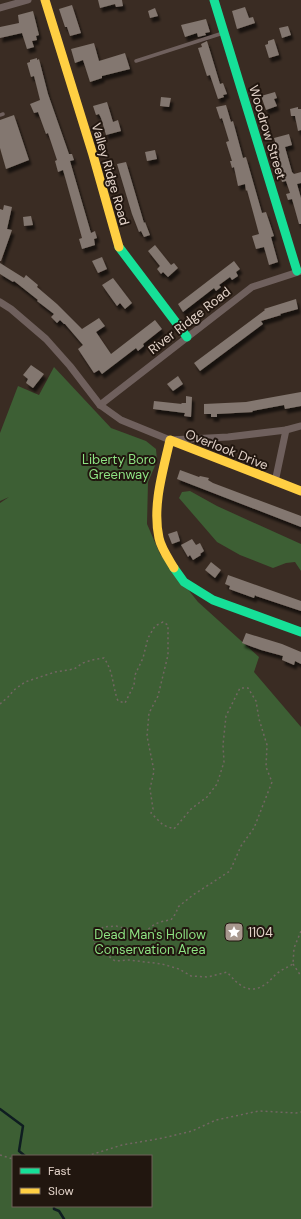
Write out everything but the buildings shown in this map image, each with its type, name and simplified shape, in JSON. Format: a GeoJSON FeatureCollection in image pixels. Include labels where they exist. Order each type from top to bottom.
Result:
{"type":"FeatureCollection","features":[{"type":"Feature","properties":{"kind":"street"},"geometry":{"type":"LineString","coordinates":[[0,8],[28,0]]}},
{"type":"Feature","properties":{"kind":"street","name":"Valley Ridge Road"},"geometry":{"type":"LineString","coordinates":[[45,0],[93,155],[118,246],[187,337]]}},
{"type":"Feature","properties":{"kind":"street","name":"Woodrow Street"},"geometry":{"type":"LineString","coordinates":[[214,0],[299,271]]}},
{"type":"Feature","properties":{"kind":"street","name":"River Ridge Road"},"geometry":{"type":"LineString","coordinates":[[100,405],[252,287],[299,271]]}},
{"type":"Feature","properties":{"kind":"street"},"geometry":{"type":"LineString","coordinates":[[0,302],[11,309],[46,339],[70,366],[100,405],[121,420],[170,440],[228,437],[286,430],[301,426]]}},
{"type":"Feature","properties":{"kind":"street","name":"Overlook Drive"},"geometry":{"type":"LineString","coordinates":[[275,482],[286,430]]}},
{"type":"Feature","properties":{"kind":"street"},"geometry":{"type":"LineString","coordinates":[[170,440],[159,491],[157,524],[159,539],[166,555],[184,582],[213,600],[301,632]]}},
{"type":"Feature","properties":{"kind":"street","name":"Overlook Drive"},"geometry":{"type":"LineString","coordinates":[[170,440],[301,491]]}},
{"type":"Feature","properties":{"kind":"lane"},"geometry":{"type":"LineString","coordinates":[[136,61],[224,33]]}},
{"type":"Feature","properties":{"kind":"path"},"geometry":{"type":"LineString","coordinates":[[0,704],[14,690],[25,682],[55,672],[74,669],[83,663],[104,658],[111,667],[114,692],[118,701],[125,703],[134,685],[148,638],[155,626],[163,622],[168,624],[168,655],[158,696],[149,714],[147,736],[154,771],[150,789],[153,809],[152,813],[163,825],[174,829],[191,809],[207,797],[217,784],[224,762],[223,745],[226,716],[240,688],[248,688],[256,701],[259,719],[267,745],[266,767],[272,782],[254,828],[241,846],[230,871],[193,895],[178,907],[171,920],[161,921],[150,926],[145,933],[116,926],[103,927],[93,942],[115,961],[129,960],[162,964],[179,969],[191,976],[208,977],[227,972],[233,980],[245,988],[257,990],[278,972],[293,964]]}},
{"type":"Feature","properties":{"kind":"path"},"geometry":{"type":"LineString","coordinates":[[301,931],[294,948],[293,964],[301,976]]}},
{"type":"Feature","properties":{"kind":"path"},"geometry":{"type":"LineString","coordinates":[[90,1155],[122,1145],[192,1131],[216,1120],[259,1111],[301,1112]]}},
{"type":"Feature","properties":{"kind":"path"},"geometry":{"type":"LineString","coordinates":[[0,1155],[12,1159]]}},
{"type":"Feature","properties":{"kind":"green space","name":"Dead Man's Hollow Conservation Area"},"geometry":{"type":"Polygon","coordinates":[[[54,367],[111,428],[146,441],[156,449],[157,461],[148,482],[147,524],[160,554],[198,602],[259,657],[254,672],[301,727],[301,1219],[0,1219],[0,503],[9,497],[0,501],[0,433],[18,386],[39,395],[54,367]]]}},
{"type":"Feature","properties":{"kind":"green space"},"geometry":{"type":"Polygon","coordinates":[[[190,491],[217,506],[301,544],[301,571],[295,562],[286,563],[273,568],[240,555],[217,542],[179,498],[182,492],[190,491]]]}},
{"type":"Feature","properties":{"kind":"waterway"},"geometry":{"type":"LineString","coordinates":[[0,1109],[23,1126],[19,1151],[24,1155]]}},
{"type":"Feature","properties":{"kind":"waterway"},"geometry":{"type":"LineString","coordinates":[[54,1207],[54,1209],[59,1211],[64,1219]]}},
{"type":"Feature","properties":{"kind":"traffic: fast"},"geometry":{"type":"LineString","coordinates":[[214,0],[297,271]]}},
{"type":"Feature","properties":{"kind":"traffic: fast"},"geometry":{"type":"LineString","coordinates":[[119,247],[187,337]]}},
{"type":"Feature","properties":{"kind":"traffic: fast"},"geometry":{"type":"LineString","coordinates":[[174,568],[184,582],[213,600],[301,632]]}},
{"type":"Feature","properties":{"kind":"traffic: slow"},"geometry":{"type":"LineString","coordinates":[[45,0],[93,155],[119,247]]}},
{"type":"Feature","properties":{"kind":"traffic: slow"},"geometry":{"type":"LineString","coordinates":[[174,568],[160,542],[157,526],[159,489],[170,440],[301,491]]}},
{"type":"Feature","properties":{"kind":"place","name":"1104"},"geometry":{"type":"Point","coordinates":[234,932]}},
{"type":"Feature","properties":{"kind":"park label","name":"Liberty Boro Greenway"},"geometry":{"type":"Point","coordinates":[119,466]}}]}
